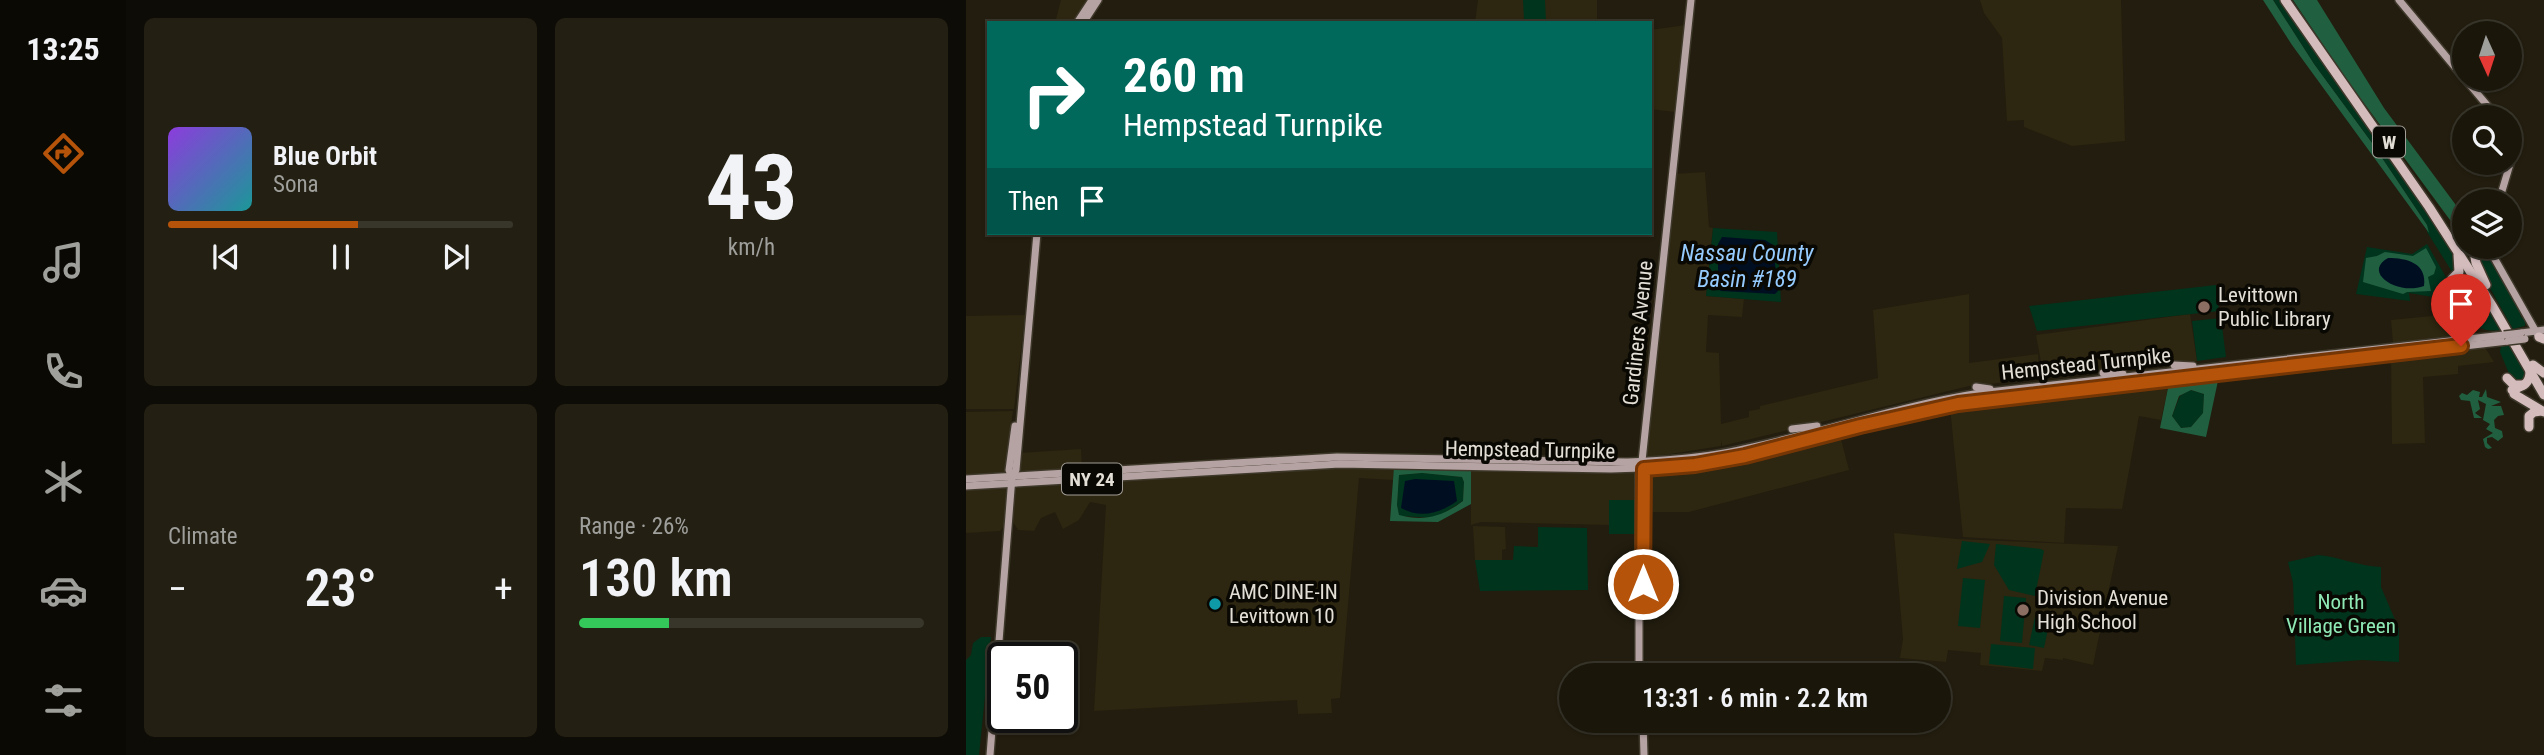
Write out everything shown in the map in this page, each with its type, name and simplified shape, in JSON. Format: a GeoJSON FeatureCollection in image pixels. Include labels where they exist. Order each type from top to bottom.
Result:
{"type":"FeatureCollection","features":[{"type":"Feature","properties":{"kind":"highway","name":"W"},"geometry":{"type":"LineString","coordinates":[[2285,0],[2452,234]]}},
{"type":"Feature","properties":{"kind":"highway","name":"W"},"geometry":{"type":"LineString","coordinates":[[2290,0],[2452,234]]}},
{"type":"Feature","properties":{"kind":"highway"},"geometry":{"type":"LineString","coordinates":[[2452,279],[2458,276],[2458,259]]}},
{"type":"Feature","properties":{"kind":"highway","name":"W"},"geometry":{"type":"LineString","coordinates":[[2467,259],[2493,307],[2544,386]]}},
{"type":"Feature","properties":{"kind":"highway","name":"W"},"geometry":{"type":"LineString","coordinates":[[2469,259],[2532,368],[2544,395]]}},
{"type":"Feature","properties":{"kind":"highway"},"geometry":{"type":"LineString","coordinates":[[2475,259],[2486,285]]}},
{"type":"Feature","properties":{"kind":"highway"},"geometry":{"type":"LineString","coordinates":[[2464,306],[2471,299],[2481,298],[2493,307]]}},
{"type":"Feature","properties":{"kind":"highway"},"geometry":{"type":"LineString","coordinates":[[2543,412],[2513,392],[2529,380],[2532,368],[2544,373]]}},
{"type":"Feature","properties":{"kind":"highway"},"geometry":{"type":"LineString","coordinates":[[2507,378],[2514,385],[2525,385]]}},
{"type":"Feature","properties":{"kind":"highway"},"geometry":{"type":"LineString","coordinates":[[2529,427],[2528,419],[2532,413],[2537,410],[2543,412]]}},
{"type":"Feature","properties":{"kind":"main road"},"geometry":{"type":"LineString","coordinates":[[1078,21],[1092,0]]}},
{"type":"Feature","properties":{"kind":"main road"},"geometry":{"type":"LineString","coordinates":[[1084,21],[1098,0]]}},
{"type":"Feature","properties":{"kind":"main road","name":"Gardiners Avenue"},"geometry":{"type":"LineString","coordinates":[[1641,663],[1641,467],[1691,0]]}},
{"type":"Feature","properties":{"kind":"main road"},"geometry":{"type":"LineString","coordinates":[[2399,0],[2452,64]]}},
{"type":"Feature","properties":{"kind":"main road"},"geometry":{"type":"LineString","coordinates":[[2475,91],[2487,105]]}},
{"type":"Feature","properties":{"kind":"main road"},"geometry":{"type":"LineString","coordinates":[[990,755],[1012,480],[1016,471],[1037,235]]}},
{"type":"Feature","properties":{"kind":"main road"},"geometry":{"type":"LineString","coordinates":[[2495,259],[2541,335]]}},
{"type":"Feature","properties":{"kind":"main road"},"geometry":{"type":"LineString","coordinates":[[2524,335],[2528,324],[2526,313]]}},
{"type":"Feature","properties":{"kind":"main road","name":"Hempstead Turnpike"},"geometry":{"type":"LineString","coordinates":[[1157,471],[1214,464],[1374,456],[1641,467],[1733,451],[1925,402],[2541,335]]}},
{"type":"Feature","properties":{"kind":"main road","name":"Hempstead Turnpike"},"geometry":{"type":"LineString","coordinates":[[966,486],[1012,480],[1157,471],[1340,464],[1641,467],[1736,458],[1957,400],[2008,390],[2506,338]]}},
{"type":"Feature","properties":{"kind":"main road"},"geometry":{"type":"LineString","coordinates":[[2175,365],[2214,367]]}},
{"type":"Feature","properties":{"kind":"main road"},"geometry":{"type":"LineString","coordinates":[[2103,373],[2144,375]]}},
{"type":"Feature","properties":{"kind":"main road"},"geometry":{"type":"LineString","coordinates":[[1976,387],[2008,390]]}},
{"type":"Feature","properties":{"kind":"main road"},"geometry":{"type":"LineString","coordinates":[[1903,402],[1925,402]]}},
{"type":"Feature","properties":{"kind":"main road"},"geometry":{"type":"LineString","coordinates":[[1792,429],[1849,421]]}},
{"type":"Feature","properties":{"kind":"main road","name":"Hempstead Turnpike"},"geometry":{"type":"LineString","coordinates":[[966,479],[1012,480]]}},
{"type":"Feature","properties":{"kind":"main road"},"geometry":{"type":"LineString","coordinates":[[1641,733],[1642,755]]}},
{"type":"Feature","properties":{"kind":"shaded area"},"geometry":{"type":"Polygon","coordinates":[[[1061,0],[1091,0],[1077,21],[1056,21],[1061,0]]]}},
{"type":"Feature","properties":{"kind":"shaded area"},"geometry":{"type":"Polygon","coordinates":[[[1478,0],[1597,0],[1597,21],[1475,21],[1478,0]]]}},
{"type":"Feature","properties":{"kind":"shaded area"},"geometry":{"type":"Polygon","coordinates":[[[1980,0],[2121,0],[2125,141],[2072,146],[2024,127],[2024,120],[2007,121],[2002,38],[1984,13],[1980,0]]]}},
{"type":"Feature","properties":{"kind":"shaded area"},"geometry":{"type":"Polygon","coordinates":[[[1686,25],[1675,112],[1652,109],[1652,30],[1686,25]]]}},
{"type":"Feature","properties":{"kind":"shaded area"},"geometry":{"type":"Polygon","coordinates":[[[1705,172],[1709,227],[1713,228],[1706,296],[1744,299],[1742,317],[1708,315],[1706,352],[1719,353],[1721,424],[1749,417],[1749,411],[1760,409],[1760,406],[1878,378],[1873,310],[1969,294],[1969,363],[2038,354],[2040,379],[1969,386],[1722,446],[1721,440],[1721,446],[1645,458],[1673,174],[1705,172]]]}},
{"type":"Feature","properties":{"kind":"shaded area"},"geometry":{"type":"Polygon","coordinates":[[[2463,313],[2465,336],[2393,343],[2391,320],[2463,313]]]}},
{"type":"Feature","properties":{"kind":"shaded area"},"geometry":{"type":"Polygon","coordinates":[[[2190,314],[2197,361],[2044,378],[2036,335],[2190,314]]]}},
{"type":"Feature","properties":{"kind":"shaded area"},"geometry":{"type":"Polygon","coordinates":[[[1025,315],[1014,409],[966,409],[966,316],[1025,315]]]}},
{"type":"Feature","properties":{"kind":"shaded area"},"geometry":{"type":"Polygon","coordinates":[[[2484,346],[2494,362],[2458,366],[2458,374],[2423,377],[2425,443],[2392,444],[2391,357],[2484,346]]]}},
{"type":"Feature","properties":{"kind":"shaded area"},"geometry":{"type":"Polygon","coordinates":[[[2169,383],[2161,420],[2139,416],[2122,509],[2066,508],[2064,543],[1963,537],[1950,407],[2169,383]]]}},
{"type":"Feature","properties":{"kind":"shaded area"},"geometry":{"type":"Polygon","coordinates":[[[1013,411],[1004,474],[966,476],[966,412],[1013,411]]]}},
{"type":"Feature","properties":{"kind":"shaded area"},"geometry":{"type":"Polygon","coordinates":[[[1840,435],[1849,470],[1689,512],[1646,512],[1646,471],[1732,461],[1840,435]]]}},
{"type":"Feature","properties":{"kind":"shaded area"},"geometry":{"type":"Polygon","coordinates":[[[1081,449],[1082,469],[1019,473],[1019,453],[1081,449]]]}},
{"type":"Feature","properties":{"kind":"shaded area"},"geometry":{"type":"Polygon","coordinates":[[[1358,464],[1395,465],[1393,480],[1359,478],[1340,698],[1331,699],[1332,713],[1298,714],[1297,700],[1094,711],[1106,505],[1090,502],[1079,520],[1063,529],[1055,512],[1041,518],[1034,531],[1018,530],[1013,522],[1016,485],[1358,464]]]}},
{"type":"Feature","properties":{"kind":"shaded area"},"geometry":{"type":"Polygon","coordinates":[[[1471,468],[1638,470],[1638,500],[1609,500],[1609,525],[1481,522],[1471,525],[1471,468]]]}},
{"type":"Feature","properties":{"kind":"shaded area"},"geometry":{"type":"Polygon","coordinates":[[[1010,485],[1006,524],[1000,531],[966,533],[966,487],[1010,485]]]}},
{"type":"Feature","properties":{"kind":"shaded area"},"geometry":{"type":"Polygon","coordinates":[[[1473,526],[1505,527],[1506,549],[1502,550],[1502,560],[1475,560],[1473,526]]]}},
{"type":"Feature","properties":{"kind":"shaded area","name":"Division Avenue High School"},"geometry":{"type":"Polygon","coordinates":[[[1894,533],[1957,539],[2118,546],[2093,665],[2063,658],[2045,658],[2042,671],[1980,665],[1981,653],[1948,650],[1946,662],[1900,658],[1903,639],[1894,533]]]}},
{"type":"Feature","properties":{"kind":"green space"},"geometry":{"type":"Polygon","coordinates":[[[1523,0],[1545,0],[1546,21],[1524,21],[1523,0]]]}},
{"type":"Feature","properties":{"kind":"green space"},"geometry":{"type":"Polygon","coordinates":[[[2263,0],[2273,0],[2314,64],[2427,225],[2429,233],[2292,45],[2263,0]]]}},
{"type":"Feature","properties":{"kind":"green space"},"geometry":{"type":"Polygon","coordinates":[[[2273,0],[2282,0],[2421,200],[2452,247],[2452,259],[2457,261],[2454,275],[2427,232],[2427,225],[2314,64],[2273,0]]]}},
{"type":"Feature","properties":{"kind":"green space"},"geometry":{"type":"Polygon","coordinates":[[[2293,0],[2317,0],[2384,108],[2452,200],[2452,223],[2347,80],[2293,0]]]}},
{"type":"Feature","properties":{"kind":"green space","name":"Nassau County Basin #189"},"geometry":{"type":"Polygon","coordinates":[[[1713,228],[1777,232],[1781,302],[1706,296],[1713,228]]]}},
{"type":"Feature","properties":{"kind":"green space"},"geometry":{"type":"Polygon","coordinates":[[[2427,244],[2457,301],[2409,293],[2410,301],[2356,294],[2367,247],[2412,254],[2427,244]]]}},
{"type":"Feature","properties":{"kind":"green space"},"geometry":{"type":"Polygon","coordinates":[[[2426,248],[2436,267],[2434,274],[2428,277],[2431,291],[2403,294],[2363,282],[2366,258],[2385,252],[2413,256],[2426,248]]]}},
{"type":"Feature","properties":{"kind":"green space"},"geometry":{"type":"Polygon","coordinates":[[[2477,259],[2490,259],[2525,320],[2525,326],[2513,329],[2477,265],[2477,259]]]}},
{"type":"Feature","properties":{"kind":"green space"},"geometry":{"type":"Polygon","coordinates":[[[2216,285],[2219,311],[2037,331],[2029,306],[2216,285]]]}},
{"type":"Feature","properties":{"kind":"green space"},"geometry":{"type":"Polygon","coordinates":[[[2484,300],[2503,330],[2481,328],[2475,321],[2469,308],[2470,302],[2484,300]]]}},
{"type":"Feature","properties":{"kind":"green space"},"geometry":{"type":"Polygon","coordinates":[[[2221,318],[2226,357],[2197,361],[2192,321],[2221,318]]]}},
{"type":"Feature","properties":{"kind":"green space"},"geometry":{"type":"Polygon","coordinates":[[[2511,344],[2527,373],[2526,382],[2513,383],[2500,352],[2501,346],[2511,344]]]}},
{"type":"Feature","properties":{"kind":"green space"},"geometry":{"type":"Polygon","coordinates":[[[2219,376],[2206,437],[2160,428],[2169,383],[2219,376]],[[2191,390],[2179,396],[2172,416],[2181,428],[2191,427],[2203,413],[2204,394],[2191,390]]]}},
{"type":"Feature","properties":{"kind":"green space"},"geometry":{"type":"Polygon","coordinates":[[[2486,389],[2487,397],[2501,402],[2491,406],[2501,406],[2504,415],[2494,420],[2495,428],[2502,431],[2503,437],[2498,441],[2492,437],[2487,438],[2487,443],[2492,448],[2488,449],[2483,439],[2493,433],[2486,429],[2490,424],[2483,420],[2486,404],[2478,400],[2480,409],[2475,413],[2482,418],[2474,418],[2470,401],[2461,400],[2459,396],[2462,393],[2467,395],[2473,390],[2480,392],[2479,397],[2482,397],[2486,389]]]}},
{"type":"Feature","properties":{"kind":"green space"},"geometry":{"type":"Polygon","coordinates":[[[2190,390],[2204,394],[2203,413],[2191,427],[2181,428],[2172,416],[2180,396],[2190,390]]]}},
{"type":"Feature","properties":{"kind":"green space"},"geometry":{"type":"Polygon","coordinates":[[[1394,467],[1471,470],[1471,504],[1438,522],[1390,521],[1394,467]],[[1422,473],[1399,475],[1399,515],[1425,518],[1456,506],[1463,501],[1462,477],[1422,473]]]}},
{"type":"Feature","properties":{"kind":"green space"},"geometry":{"type":"Polygon","coordinates":[[[1422,473],[1462,477],[1463,501],[1436,518],[1399,516],[1399,475],[1422,473]]]}},
{"type":"Feature","properties":{"kind":"green space"},"geometry":{"type":"Polygon","coordinates":[[[1609,500],[1638,500],[1638,534],[1609,534],[1609,500]]]}},
{"type":"Feature","properties":{"kind":"green space"},"geometry":{"type":"Polygon","coordinates":[[[1538,527],[1587,528],[1588,590],[1480,591],[1475,560],[1513,560],[1514,546],[1538,547],[1538,527]]]}},
{"type":"Feature","properties":{"kind":"green space"},"geometry":{"type":"Polygon","coordinates":[[[1962,541],[1990,544],[1982,562],[1957,569],[1962,541]]]}},
{"type":"Feature","properties":{"kind":"green space"},"geometry":{"type":"Polygon","coordinates":[[[1996,544],[2044,551],[2035,596],[2009,590],[1994,565],[1996,544]]]}},
{"type":"Feature","properties":{"kind":"green space","name":"North Village Green"},"geometry":{"type":"Polygon","coordinates":[[[2318,555],[2381,567],[2381,587],[2399,629],[2399,662],[2362,660],[2296,665],[2293,583],[2288,562],[2318,555]]]}},
{"type":"Feature","properties":{"kind":"green space"},"geometry":{"type":"Polygon","coordinates":[[[1963,578],[1985,580],[1980,628],[1958,626],[1963,578]]]}},
{"type":"Feature","properties":{"kind":"green space"},"geometry":{"type":"Polygon","coordinates":[[[2004,596],[2026,598],[2022,643],[2000,641],[2004,596]]]}},
{"type":"Feature","properties":{"kind":"green space"},"geometry":{"type":"Polygon","coordinates":[[[2036,612],[2051,615],[2044,648],[2029,645],[2036,612]]]}},
{"type":"Feature","properties":{"kind":"green space"},"geometry":{"type":"Polygon","coordinates":[[[981,637],[991,637],[990,642],[987,642],[987,676],[979,755],[966,755],[966,660],[971,655],[973,643],[981,637]]]}},
{"type":"Feature","properties":{"kind":"green space"},"geometry":{"type":"Polygon","coordinates":[[[1991,644],[2035,648],[2033,669],[1989,664],[1991,644]]]}},
{"type":"Feature","properties":{"kind":"water","name":"Nassau County Basin #189"},"geometry":{"type":"Polygon","coordinates":[[[1722,237],[1765,240],[1773,245],[1778,291],[1775,294],[1718,289],[1718,244],[1722,237]]]}},
{"type":"Feature","properties":{"kind":"water"},"geometry":{"type":"Polygon","coordinates":[[[2388,258],[2414,263],[2422,272],[2424,286],[2403,288],[2386,281],[2379,270],[2388,258]]]}},
{"type":"Feature","properties":{"kind":"water"},"geometry":{"type":"Polygon","coordinates":[[[1405,481],[1454,481],[1457,501],[1444,509],[1423,514],[1401,508],[1405,481]]]}},
{"type":"Feature","properties":{"kind":"place","name":"Levittown Public Library"},"geometry":{"type":"Point","coordinates":[2204,307]}},
{"type":"Feature","properties":{"kind":"place","name":"AMC DINE-IN Levittown 10"},"geometry":{"type":"Point","coordinates":[1215,604]}},
{"type":"Feature","properties":{"kind":"place","name":"Division Avenue High School"},"geometry":{"type":"Point","coordinates":[2023,610]}},
{"type":"Feature","properties":{"kind":"route"},"geometry":{"type":"LineString","coordinates":[[1643,584],[1644,469],[1695,465],[1745,456],[1932,408],[1958,404],[2461,346]]}}]}
